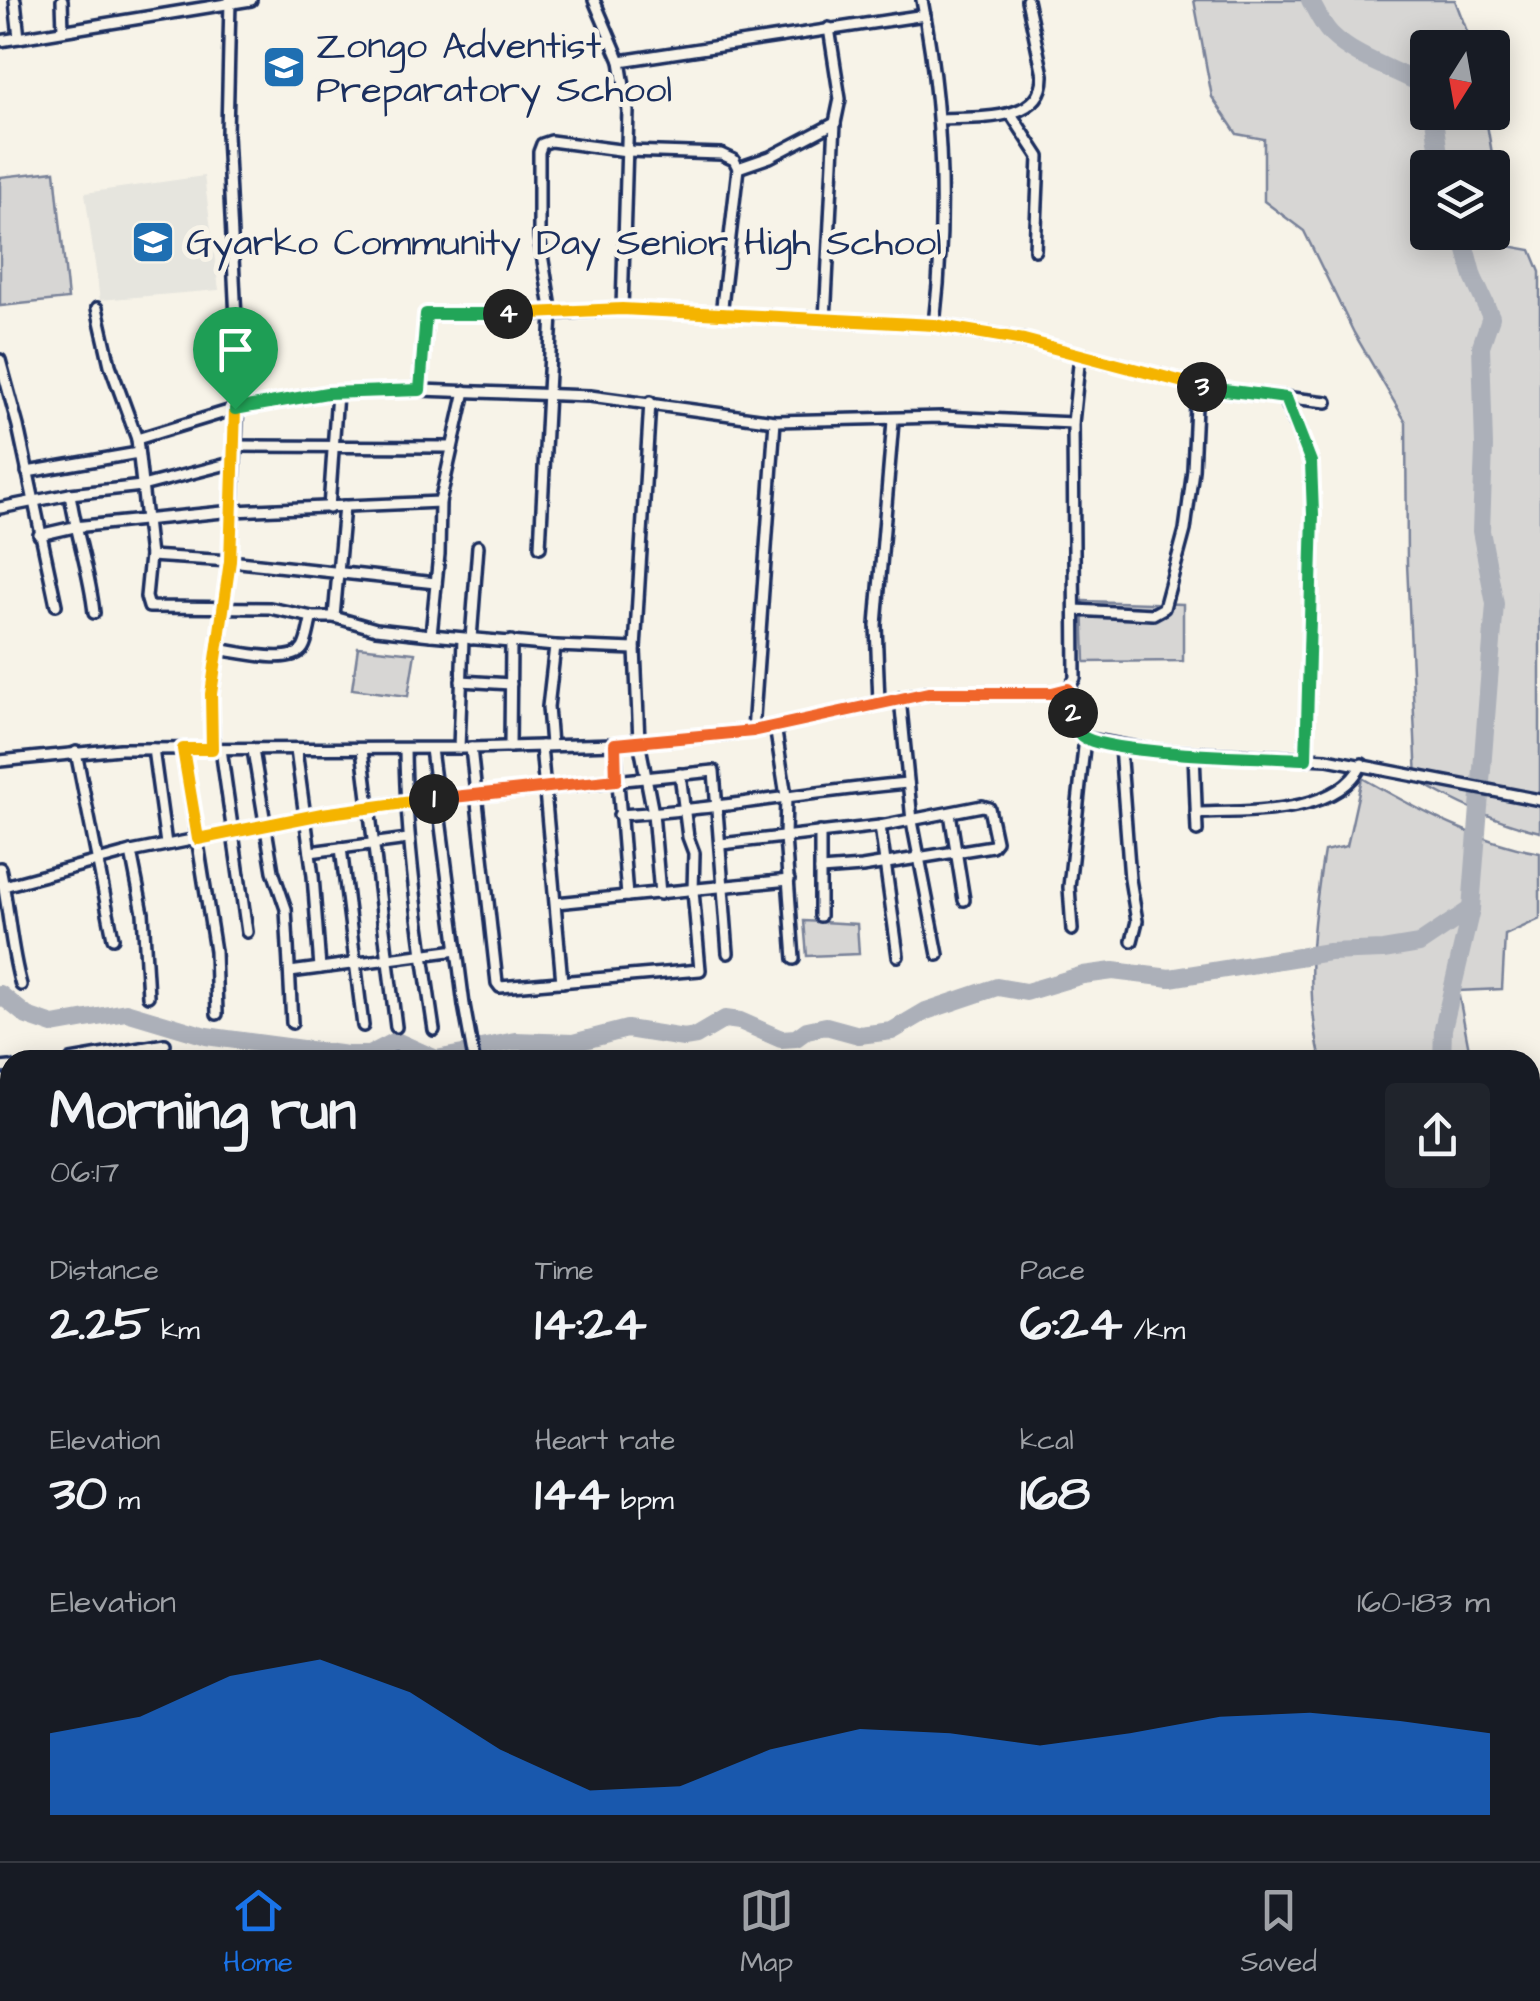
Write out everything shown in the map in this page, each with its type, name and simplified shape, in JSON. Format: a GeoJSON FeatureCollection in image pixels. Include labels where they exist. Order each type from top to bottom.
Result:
{"type":"FeatureCollection","features":[{"type":"Feature","properties":{"kind":"street"},"geometry":{"type":"LineString","coordinates":[[15,0],[19,38]]}},
{"type":"Feature","properties":{"kind":"street"},"geometry":{"type":"LineString","coordinates":[[62,0],[62,30]]}},
{"type":"Feature","properties":{"kind":"street"},"geometry":{"type":"LineString","coordinates":[[0,41],[251,0]]}},
{"type":"Feature","properties":{"kind":"street"},"geometry":{"type":"LineString","coordinates":[[594,0],[620,61],[628,111],[622,309]]}},
{"type":"Feature","properties":{"kind":"street"},"geometry":{"type":"LineString","coordinates":[[922,0],[940,119],[943,197],[934,325]]}},
{"type":"Feature","properties":{"kind":"street"},"geometry":{"type":"LineString","coordinates":[[940,119],[1011,114],[1032,103],[1043,86],[1028,0]]}},
{"type":"Feature","properties":{"kind":"street"},"geometry":{"type":"LineString","coordinates":[[230,2],[226,134],[239,381],[230,561],[211,694],[247,932]]}},
{"type":"Feature","properties":{"kind":"street"},"geometry":{"type":"LineString","coordinates":[[620,61],[925,15]]}},
{"type":"Feature","properties":{"kind":"street"},"geometry":{"type":"LineString","coordinates":[[825,320],[835,123],[840,99],[829,28]]}},
{"type":"Feature","properties":{"kind":"street"},"geometry":{"type":"LineString","coordinates":[[1011,114],[1039,157],[1035,250]]}},
{"type":"Feature","properties":{"kind":"street"},"geometry":{"type":"LineString","coordinates":[[738,168],[770,157],[835,123]]}},
{"type":"Feature","properties":{"kind":"street"},"geometry":{"type":"LineString","coordinates":[[540,548],[552,314],[539,237],[542,144],[551,141],[627,151],[722,154],[734,160],[738,168],[722,315]]}},
{"type":"Feature","properties":{"kind":"street"},"geometry":{"type":"LineString","coordinates":[[97,308],[110,365],[137,439],[150,556],[146,597],[149,607],[270,608],[334,617],[376,629],[634,650]]}},
{"type":"Feature","properties":{"kind":"street"},"geometry":{"type":"LineString","coordinates":[[420,390],[426,314],[552,314],[622,309],[934,325],[1024,340],[1197,386],[1327,402]]}},
{"type":"Feature","properties":{"kind":"street"},"geometry":{"type":"LineString","coordinates":[[1080,356],[1074,423],[1074,678],[1068,689],[1078,732],[1085,738],[1120,746],[1362,764],[1540,800]]}},
{"type":"Feature","properties":{"kind":"street"},"geometry":{"type":"LineString","coordinates":[[0,360],[56,605]]}},
{"type":"Feature","properties":{"kind":"street"},"geometry":{"type":"LineString","coordinates":[[1075,610],[1153,614],[1164,608],[1184,530],[1197,386]]}},
{"type":"Feature","properties":{"kind":"street"},"geometry":{"type":"LineString","coordinates":[[137,439],[235,409],[337,392],[420,390],[590,396],[775,421],[942,418],[1074,423]]}},
{"type":"Feature","properties":{"kind":"street"},"geometry":{"type":"LineString","coordinates":[[430,635],[440,502],[465,390]]}},
{"type":"Feature","properties":{"kind":"street"},"geometry":{"type":"LineString","coordinates":[[329,508],[337,392]]}},
{"type":"Feature","properties":{"kind":"street"},"geometry":{"type":"LineString","coordinates":[[1286,398],[1311,462],[1313,532],[1306,759]]}},
{"type":"Feature","properties":{"kind":"street"},"geometry":{"type":"LineString","coordinates":[[650,402],[634,650],[639,741],[653,813],[660,894]]}},
{"type":"Feature","properties":{"kind":"street"},"geometry":{"type":"LineString","coordinates":[[753,731],[775,421]]}},
{"type":"Feature","properties":{"kind":"street"},"geometry":{"type":"LineString","coordinates":[[879,702],[876,624],[893,421]]}},
{"type":"Feature","properties":{"kind":"street"},"geometry":{"type":"LineString","coordinates":[[235,446],[450,447]]}},
{"type":"Feature","properties":{"kind":"street"},"geometry":{"type":"LineString","coordinates":[[28,472],[138,452]]}},
{"type":"Feature","properties":{"kind":"street"},"geometry":{"type":"LineString","coordinates":[[0,508],[70,494],[142,486],[235,462]]}},
{"type":"Feature","properties":{"kind":"street"},"geometry":{"type":"LineString","coordinates":[[70,494],[74,527],[91,576],[94,613]]}},
{"type":"Feature","properties":{"kind":"street"},"geometry":{"type":"LineString","coordinates":[[39,535],[74,527],[233,511],[440,502]]}},
{"type":"Feature","properties":{"kind":"street"},"geometry":{"type":"LineString","coordinates":[[334,617],[344,506]]}},
{"type":"Feature","properties":{"kind":"street"},"geometry":{"type":"LineString","coordinates":[[459,748],[461,681],[478,546]]}},
{"type":"Feature","properties":{"kind":"street"},"geometry":{"type":"LineString","coordinates":[[150,556],[436,584]]}},
{"type":"Feature","properties":{"kind":"street"},"geometry":{"type":"LineString","coordinates":[[217,649],[293,656],[303,648],[312,616]]}},
{"type":"Feature","properties":{"kind":"street"},"geometry":{"type":"LineString","coordinates":[[510,747],[511,641]]}},
{"type":"Feature","properties":{"kind":"street"},"geometry":{"type":"LineString","coordinates":[[555,646],[545,788],[562,982]]}},
{"type":"Feature","properties":{"kind":"street"},"geometry":{"type":"LineString","coordinates":[[461,681],[510,684]]}},
{"type":"Feature","properties":{"kind":"street"},"geometry":{"type":"LineString","coordinates":[[0,762],[76,752],[153,749],[615,744],[753,731],[928,693],[1052,693],[1068,689]]}},
{"type":"Feature","properties":{"kind":"street"},"geometry":{"type":"LineString","coordinates":[[900,698],[917,857],[938,955]]}},
{"type":"Feature","properties":{"kind":"street"},"geometry":{"type":"LineString","coordinates":[[775,726],[786,796],[794,959]]}},
{"type":"Feature","properties":{"kind":"street"},"geometry":{"type":"LineString","coordinates":[[1072,930],[1069,887],[1085,738]]}},
{"type":"Feature","properties":{"kind":"street"},"geometry":{"type":"LineString","coordinates":[[615,744],[627,896]]}},
{"type":"Feature","properties":{"kind":"street"},"geometry":{"type":"LineString","coordinates":[[1120,746],[1130,880],[1137,921],[1132,941]]}},
{"type":"Feature","properties":{"kind":"street"},"geometry":{"type":"LineString","coordinates":[[431,748],[473,1050]]}},
{"type":"Feature","properties":{"kind":"street"},"geometry":{"type":"LineString","coordinates":[[471,748],[498,986],[698,971],[701,966],[693,891],[694,854],[680,774]]}},
{"type":"Feature","properties":{"kind":"street"},"geometry":{"type":"LineString","coordinates":[[153,749],[166,844]]}},
{"type":"Feature","properties":{"kind":"street"},"geometry":{"type":"LineString","coordinates":[[183,749],[215,952],[216,1014]]}},
{"type":"Feature","properties":{"kind":"street"},"geometry":{"type":"LineString","coordinates":[[362,749],[396,1026]]}},
{"type":"Feature","properties":{"kind":"street"},"geometry":{"type":"LineString","coordinates":[[405,749],[408,840],[434,1030]]}},
{"type":"Feature","properties":{"kind":"street"},"geometry":{"type":"LineString","coordinates":[[254,750],[273,870],[286,909],[292,1023]]}},
{"type":"Feature","properties":{"kind":"street"},"geometry":{"type":"LineString","coordinates":[[296,750],[320,968]]}},
{"type":"Feature","properties":{"kind":"street"},"geometry":{"type":"LineString","coordinates":[[76,752],[114,938]]}},
{"type":"Feature","properties":{"kind":"street"},"geometry":{"type":"LineString","coordinates":[[1194,753],[1197,831]]}},
{"type":"Feature","properties":{"kind":"street"},"geometry":{"type":"LineString","coordinates":[[1196,812],[1272,810],[1332,796],[1354,781],[1362,764]]}},
{"type":"Feature","properties":{"kind":"street"},"geometry":{"type":"LineString","coordinates":[[4,886],[166,844],[369,806],[714,771],[728,952]]}},
{"type":"Feature","properties":{"kind":"street"},"geometry":{"type":"LineString","coordinates":[[619,815],[687,812],[908,783]]}},
{"type":"Feature","properties":{"kind":"street"},"geometry":{"type":"LineString","coordinates":[[721,844],[880,826],[982,806],[988,808],[992,818],[995,844],[820,870]]}},
{"type":"Feature","properties":{"kind":"street"},"geometry":{"type":"LineString","coordinates":[[950,813],[964,900]]}},
{"type":"Feature","properties":{"kind":"street"},"geometry":{"type":"LineString","coordinates":[[880,826],[898,956]]}},
{"type":"Feature","properties":{"kind":"street"},"geometry":{"type":"LineString","coordinates":[[820,832],[820,916]]}},
{"type":"Feature","properties":{"kind":"street"},"geometry":{"type":"LineString","coordinates":[[310,852],[408,840]]}},
{"type":"Feature","properties":{"kind":"street"},"geometry":{"type":"LineString","coordinates":[[341,848],[362,1026]]}},
{"type":"Feature","properties":{"kind":"street"},"geometry":{"type":"LineString","coordinates":[[131,852],[143,913],[148,996]]}},
{"type":"Feature","properties":{"kind":"street"},"geometry":{"type":"LineString","coordinates":[[0,868],[8,928],[22,985]]}},
{"type":"Feature","properties":{"kind":"street"},"geometry":{"type":"LineString","coordinates":[[556,903],[789,880]]}},
{"type":"Feature","properties":{"kind":"street"},"geometry":{"type":"LineString","coordinates":[[290,972],[458,950]]}},
{"type":"Feature","properties":{"kind":"street"},"geometry":{"type":"LineString","coordinates":[[130,1050],[165,1044]]}},
{"type":"Feature","properties":{"kind":"shaded area"},"geometry":{"type":"Polygon","coordinates":[[[1194,0],[1455,0],[1466,30],[1410,30],[1410,130],[1488,130],[1491,150],[1410,150],[1410,250],[1510,250],[1510,246],[1531,250],[1540,272],[1540,832],[1477,811],[1417,780],[1407,563],[1406,422],[1354,333],[1304,231],[1264,201],[1264,139],[1237,134],[1212,97],[1194,0]]]}},
{"type":"Feature","properties":{"kind":"shaded area"},"geometry":{"type":"Polygon","coordinates":[[[55,171],[68,299],[0,306],[0,177],[55,171]]]}},
{"type":"Feature","properties":{"kind":"shaded area","name":"Gyarko Community Day Senior High School"},"geometry":{"type":"Polygon","coordinates":[[[204,176],[219,290],[100,300],[85,193],[204,176]]]}},
{"type":"Feature","properties":{"kind":"shaded area"},"geometry":{"type":"Polygon","coordinates":[[[1083,601],[1183,604],[1183,661],[1085,662],[1083,601]]]}},
{"type":"Feature","properties":{"kind":"shaded area"},"geometry":{"type":"Polygon","coordinates":[[[358,647],[415,653],[408,696],[352,689],[358,647]]]}},
{"type":"Feature","properties":{"kind":"shaded area"},"geometry":{"type":"Polygon","coordinates":[[[1362,778],[1470,833],[1540,853],[1540,919],[1505,935],[1502,989],[1458,991],[1469,1050],[1319,1050],[1311,981],[1320,878],[1324,851],[1347,846],[1362,778]]]}},
{"type":"Feature","properties":{"kind":"shaded area"},"geometry":{"type":"Polygon","coordinates":[[[804,921],[857,924],[859,954],[807,956],[804,921]]]}},
{"type":"Feature","properties":{"kind":"waterway"},"geometry":{"type":"LineString","coordinates":[[1310,0],[1325,26],[1341,43],[1410,79]]}},
{"type":"Feature","properties":{"kind":"waterway"},"geometry":{"type":"LineString","coordinates":[[1436,130],[1438,150]]}},
{"type":"Feature","properties":{"kind":"waterway"},"geometry":{"type":"LineString","coordinates":[[1442,1050],[1443,1029],[1471,909],[1495,604],[1481,531],[1481,346],[1491,317],[1466,250]]}},
{"type":"Feature","properties":{"kind":"waterway"},"geometry":{"type":"LineString","coordinates":[[481,1048],[515,1041],[573,1043],[627,1029],[684,1038],[696,1036],[725,1019],[740,1021],[781,1039],[796,1038],[807,1030],[826,1026],[859,1035],[892,1031],[926,1011],[997,987],[1026,992],[1083,975],[1113,971],[1170,978],[1329,952],[1419,944],[1471,909]]}},
{"type":"Feature","properties":{"kind":"waterway"},"geometry":{"type":"LineString","coordinates":[[0,994],[27,1016],[53,1025],[126,1012],[206,1036],[310,1050]]}},
{"type":"Feature","properties":{"kind":"waterway"},"geometry":{"type":"LineString","coordinates":[[379,1050],[396,1041],[416,1050]]}},
{"type":"Feature","properties":{"kind":"place","name":"Zongo Adventist Preparatory School"},"geometry":{"type":"Point","coordinates":[284,67]}},
{"type":"Feature","properties":{"kind":"place","name":"Gyarko Community Day Senior High School"},"geometry":{"type":"Point","coordinates":[153,242]}},
{"type":"Feature","properties":{"kind":"route"},"geometry":{"type":"LineString","coordinates":[[622,309],[934,325],[1052,346],[1211,389],[1286,398],[1311,462],[1306,759],[1154,751],[1085,738],[1078,732],[1068,689],[1052,693],[928,693],[753,731],[615,744],[616,780],[369,806],[198,839],[183,749],[212,749],[211,694],[230,561],[235,409],[327,393],[420,390],[424,324],[426,314],[433,312],[552,314],[622,309]]}}]}
